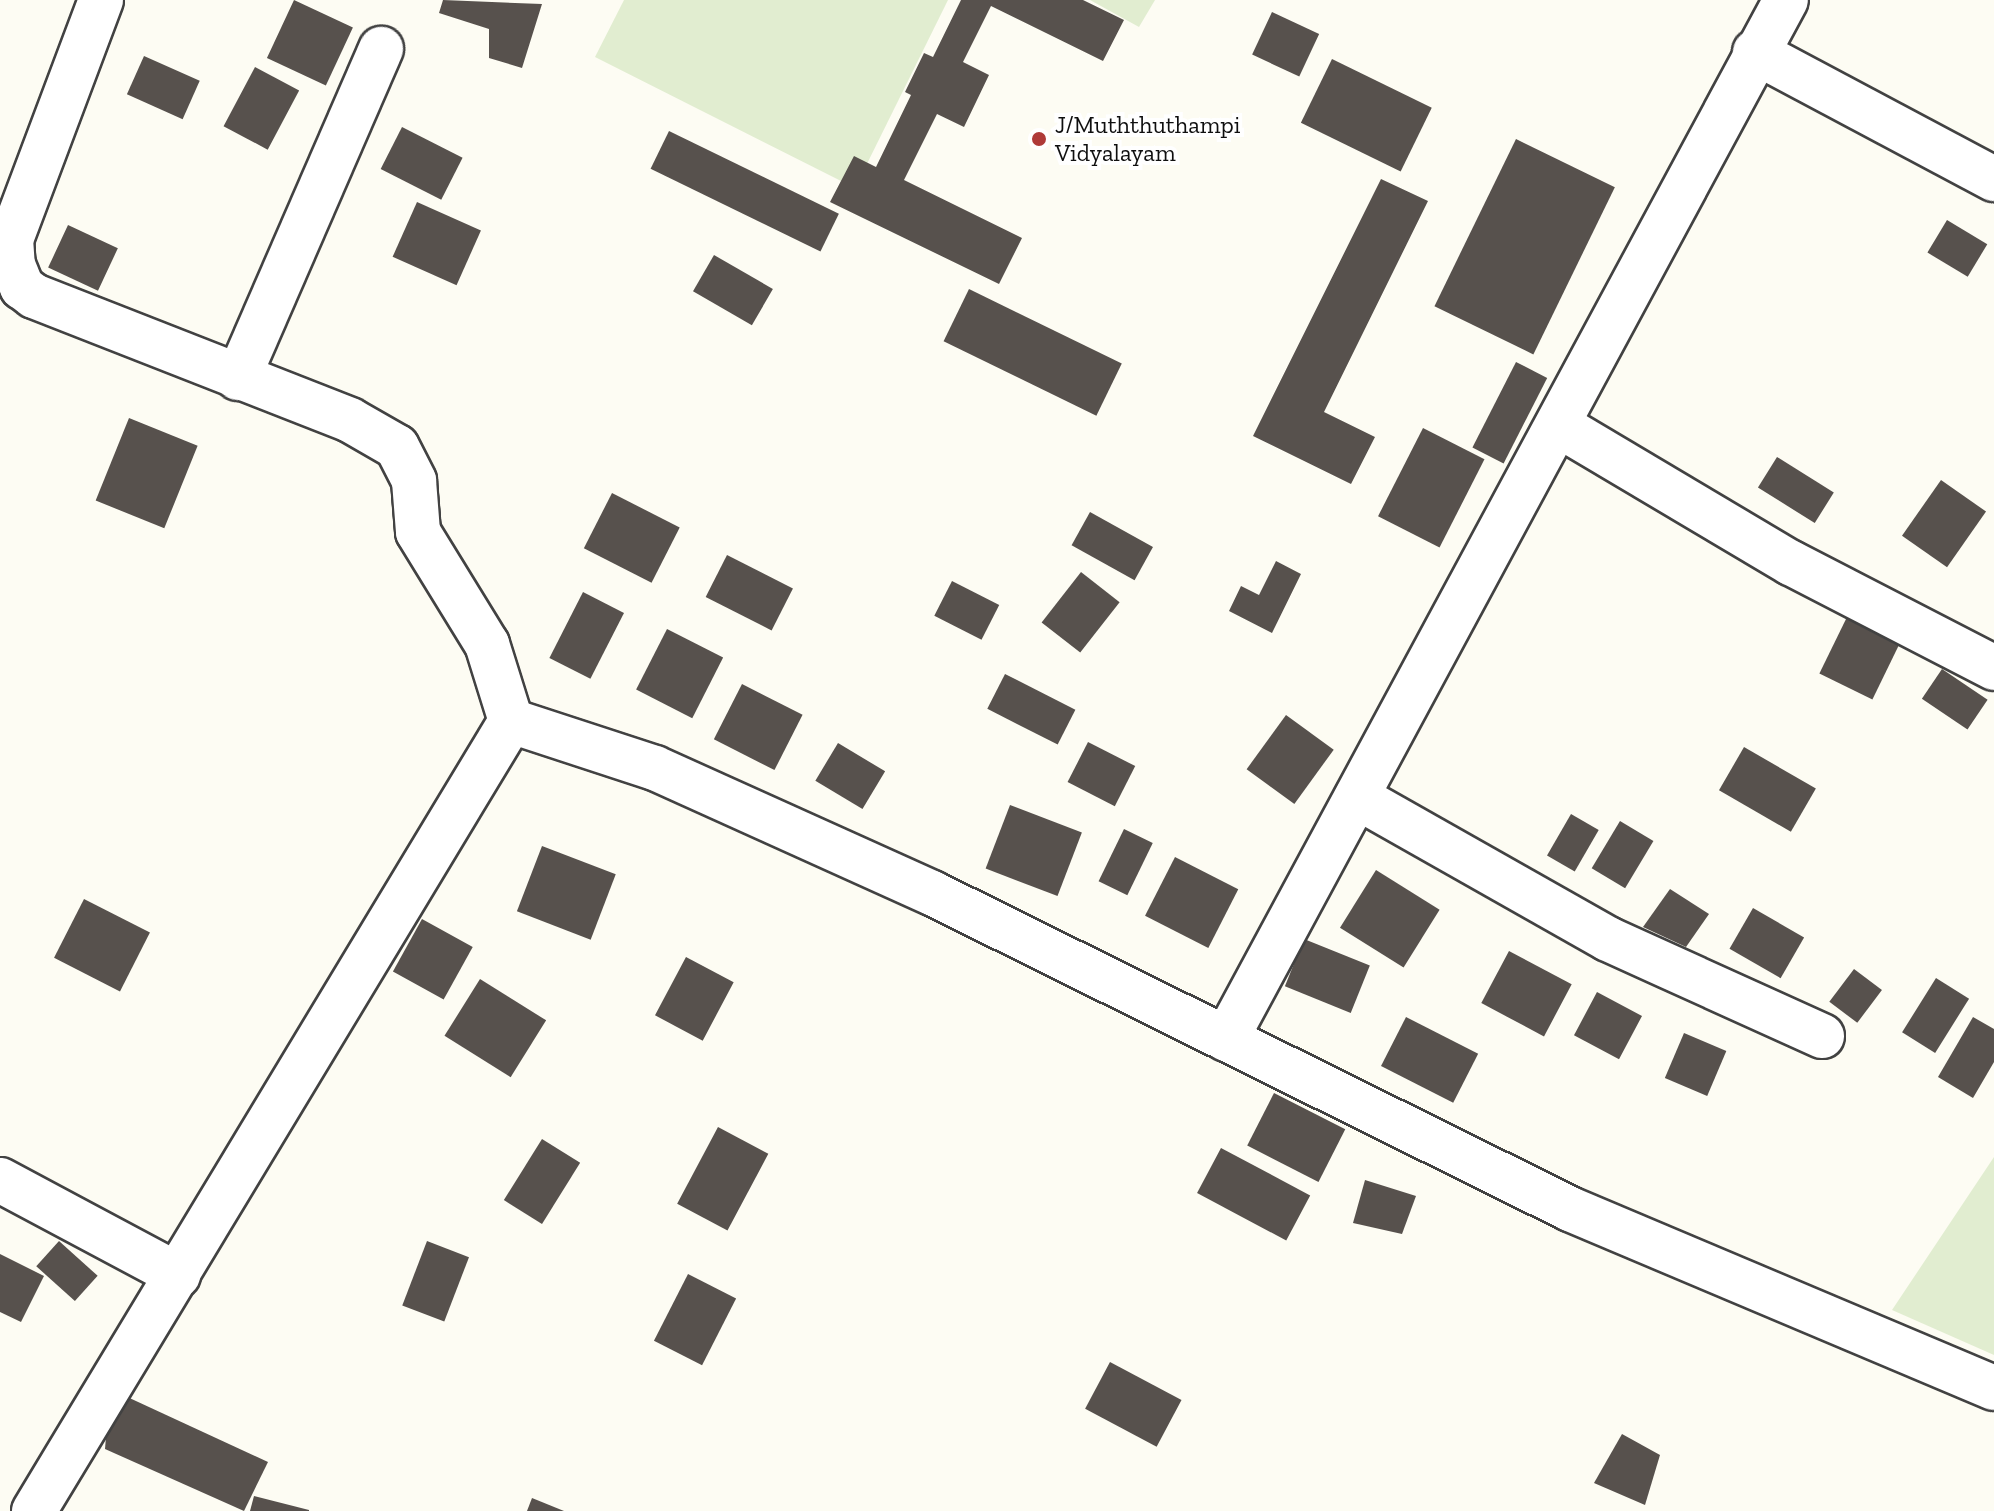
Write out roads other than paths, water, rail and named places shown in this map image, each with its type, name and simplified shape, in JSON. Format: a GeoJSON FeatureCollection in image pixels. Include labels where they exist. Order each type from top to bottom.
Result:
{"type":"FeatureCollection","features":[{"type":"Feature","properties":{"kind":"street"},"geometry":{"type":"LineString","coordinates":[[34,1511],[511,721],[487,644],[418,532],[414,481],[397,447],[350,420],[34,296],[22,287],[13,265],[11,239],[101,0]]}},
{"type":"Feature","properties":{"kind":"street"},"geometry":{"type":"LineString","coordinates":[[1226,1039],[1560,426],[1755,52],[1786,0]]}},
{"type":"Feature","properties":{"kind":"street"},"geometry":{"type":"LineString","coordinates":[[238,378],[381,49]]}},
{"type":"Feature","properties":{"kind":"street"},"geometry":{"type":"LineString","coordinates":[[1755,52],[1994,179]]}},
{"type":"Feature","properties":{"kind":"street"},"geometry":{"type":"LineString","coordinates":[[1560,426],[1791,563],[1994,668]]}},
{"type":"Feature","properties":{"kind":"street"},"geometry":{"type":"LineString","coordinates":[[511,721],[655,768],[932,893],[1570,1209],[1994,1388]]}},
{"type":"Feature","properties":{"kind":"street"},"geometry":{"type":"LineString","coordinates":[[1357,797],[1608,939],[1822,1036]]}},
{"type":"Feature","properties":{"kind":"street"},"geometry":{"type":"LineString","coordinates":[[0,1180],[178,1275]]}},
{"type":"Feature","properties":{"kind":"place","name":"J/Muththuthampi Vidyalayam"},"geometry":{"type":"Point","coordinates":[1039,139]}}]}
